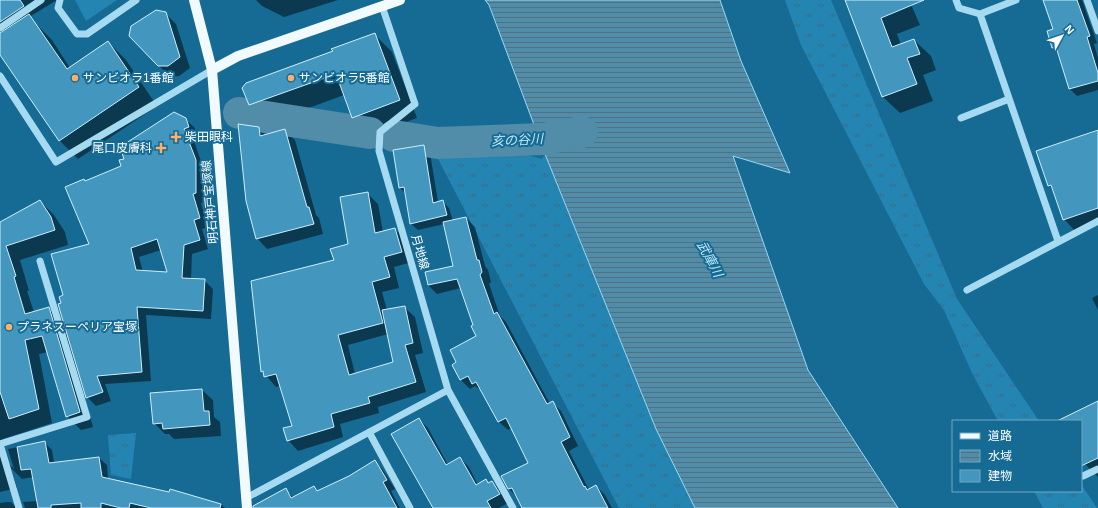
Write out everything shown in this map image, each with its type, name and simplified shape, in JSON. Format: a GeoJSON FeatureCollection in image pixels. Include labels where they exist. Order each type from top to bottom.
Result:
{"type":"FeatureCollection","features":[{"type":"Feature","properties":{"kind":"main road","name":"明石神戸宝塚線"},"geometry":{"type":"LineString","coordinates":[[194,0],[212,70],[246,503]]}},
{"type":"Feature","properties":{"kind":"main road"},"geometry":{"type":"LineString","coordinates":[[212,70],[238,56],[391,3]]}},
{"type":"Feature","properties":{"kind":"street"},"geometry":{"type":"LineString","coordinates":[[0,28],[41,0]]}},
{"type":"Feature","properties":{"kind":"street"},"geometry":{"type":"LineString","coordinates":[[60,0],[58,8],[77,34],[87,34],[136,0]]}},
{"type":"Feature","properties":{"kind":"street"},"geometry":{"type":"LineString","coordinates":[[956,0],[959,8],[980,14],[1016,0]]}},
{"type":"Feature","properties":{"kind":"street"},"geometry":{"type":"LineString","coordinates":[[1087,0],[1098,31]]}},
{"type":"Feature","properties":{"kind":"street","name":"月地線"},"geometry":{"type":"LineString","coordinates":[[391,3],[415,104],[380,132],[379,151],[448,390],[513,508]]}},
{"type":"Feature","properties":{"kind":"street"},"geometry":{"type":"LineString","coordinates":[[980,14],[1058,241]]}},
{"type":"Feature","properties":{"kind":"street"},"geometry":{"type":"LineString","coordinates":[[0,76],[56,162],[212,70]]}},
{"type":"Feature","properties":{"kind":"street"},"geometry":{"type":"LineString","coordinates":[[960,118],[1009,99]]}},
{"type":"Feature","properties":{"kind":"street"},"geometry":{"type":"LineString","coordinates":[[967,290],[1098,220]]}},
{"type":"Feature","properties":{"kind":"street"},"geometry":{"type":"LineString","coordinates":[[19,508],[0,444],[87,418],[40,261]]}},
{"type":"Feature","properties":{"kind":"street"},"geometry":{"type":"LineString","coordinates":[[246,503],[369,432],[448,390]]}},
{"type":"Feature","properties":{"kind":"street"},"geometry":{"type":"LineString","coordinates":[[369,432],[410,508]]}},
{"type":"Feature","properties":{"kind":"street"},"geometry":{"type":"LineString","coordinates":[[1083,476],[1098,469]]}},
{"type":"Feature","properties":{"kind":"green space"},"geometry":{"type":"Polygon","coordinates":[[[75,0],[117,0],[86,21],[75,0]]]}},
{"type":"Feature","properties":{"kind":"green space"},"geometry":{"type":"Polygon","coordinates":[[[785,0],[831,0],[957,299],[1038,420],[997,420],[972,373],[944,310],[924,284],[801,45],[785,0]]]}},
{"type":"Feature","properties":{"kind":"green space"},"geometry":{"type":"Polygon","coordinates":[[[501,148],[542,159],[545,154],[656,429],[695,508],[619,508],[434,151],[485,153],[501,148]]]}},
{"type":"Feature","properties":{"kind":"green space"},"geometry":{"type":"Polygon","coordinates":[[[136,433],[131,479],[111,475],[108,435],[136,433]]]}},
{"type":"Feature","properties":{"kind":"green space"},"geometry":{"type":"Polygon","coordinates":[[[1082,486],[1097,508],[1043,508],[1035,492],[1082,492],[1082,486]]]}},
{"type":"Feature","properties":{"kind":"water","name":"武庫川"},"geometry":{"type":"Polygon","coordinates":[[[485,0],[720,0],[741,61],[790,173],[733,156],[808,370],[898,508],[695,508],[656,429],[545,154],[489,5],[485,0]]]}},
{"type":"Feature","properties":{"kind":"building"},"geometry":{"type":"Polygon","coordinates":[[[0,0],[20,0],[24,6],[0,22],[0,0]]]}},
{"type":"Feature","properties":{"kind":"building"},"geometry":{"type":"Polygon","coordinates":[[[845,0],[924,0],[881,18],[892,47],[914,39],[920,54],[907,58],[917,84],[882,97],[845,0]]]}},
{"type":"Feature","properties":{"kind":"building"},"geometry":{"type":"Polygon","coordinates":[[[1043,0],[1077,0],[1090,36],[1087,37],[1098,73],[1098,81],[1069,89],[1056,47],[1052,48],[1047,31],[1053,29],[1043,0]]]}},
{"type":"Feature","properties":{"kind":"building"},"geometry":{"type":"Polygon","coordinates":[[[156,10],[166,12],[180,57],[168,66],[158,66],[129,36],[131,26],[156,10]]]}},
{"type":"Feature","properties":{"kind":"building","name":"サンビオラ1番館"},"geometry":{"type":"Polygon","coordinates":[[[29,14],[67,69],[108,41],[139,87],[59,141],[0,55],[0,33],[29,14]]]}},
{"type":"Feature","properties":{"kind":"building","name":"サンビオラ5番館"},"geometry":{"type":"Polygon","coordinates":[[[375,33],[400,100],[352,118],[336,74],[249,105],[242,88],[246,83],[333,51],[331,49],[375,33]]]}},
{"type":"Feature","properties":{"kind":"building"},"geometry":{"type":"Polygon","coordinates":[[[174,112],[186,118],[189,127],[184,129],[196,160],[196,193],[193,194],[200,218],[194,220],[200,240],[184,245],[182,278],[205,279],[203,311],[137,307],[142,372],[97,376],[103,392],[86,398],[58,304],[61,303],[59,297],[63,295],[51,254],[89,244],[65,187],[84,179],[85,181],[121,166],[119,160],[124,159],[120,147],[174,112]],[[157,239],[131,248],[136,270],[167,272],[157,239]]]}},
{"type":"Feature","properties":{"kind":"building"},"geometry":{"type":"Polygon","coordinates":[[[238,124],[259,127],[260,136],[285,129],[307,207],[309,207],[314,224],[256,239],[246,201],[238,124]]]}},
{"type":"Feature","properties":{"kind":"building"},"geometry":{"type":"Polygon","coordinates":[[[1098,130],[1098,208],[1063,220],[1051,185],[1048,186],[1036,151],[1098,130]]]}},
{"type":"Feature","properties":{"kind":"building"},"geometry":{"type":"Polygon","coordinates":[[[424,145],[433,203],[443,200],[447,215],[410,224],[404,187],[399,188],[393,150],[424,145]]]}},
{"type":"Feature","properties":{"kind":"building"},"geometry":{"type":"Polygon","coordinates":[[[368,192],[375,233],[395,228],[402,252],[384,257],[390,277],[372,282],[383,323],[338,335],[349,375],[393,362],[382,310],[405,306],[413,343],[405,345],[416,382],[368,397],[370,403],[331,414],[334,427],[287,441],[283,428],[292,426],[276,374],[264,377],[263,371],[261,372],[251,281],[334,260],[330,249],[348,244],[340,197],[368,192]]]}},
{"type":"Feature","properties":{"kind":"building","name":"プラネスーペリア宝塚"},"geometry":{"type":"Polygon","coordinates":[[[40,200],[51,217],[55,230],[6,246],[16,276],[14,277],[25,314],[49,307],[80,412],[66,417],[42,336],[25,340],[39,409],[9,419],[0,392],[0,222],[40,200]]]}},
{"type":"Feature","properties":{"kind":"building"},"geometry":{"type":"Polygon","coordinates":[[[466,217],[477,260],[479,260],[482,272],[480,275],[494,314],[497,312],[547,404],[553,401],[570,437],[561,442],[584,487],[585,486],[587,490],[596,485],[608,508],[522,508],[512,488],[508,489],[501,476],[528,463],[506,418],[498,422],[476,382],[472,384],[468,376],[460,380],[452,365],[456,362],[450,350],[476,336],[471,326],[473,325],[457,279],[428,285],[425,272],[453,266],[443,222],[466,217]]]}},
{"type":"Feature","properties":{"kind":"building"},"geometry":{"type":"Polygon","coordinates":[[[202,389],[204,411],[209,411],[210,425],[163,429],[162,423],[153,424],[150,393],[202,389]]]}},
{"type":"Feature","properties":{"kind":"building"},"geometry":{"type":"Polygon","coordinates":[[[1098,401],[1098,458],[1082,466],[1082,420],[1059,420],[1098,401]]]}},
{"type":"Feature","properties":{"kind":"building"},"geometry":{"type":"Polygon","coordinates":[[[419,418],[446,465],[460,457],[476,485],[486,479],[488,483],[492,481],[500,494],[487,501],[491,508],[433,508],[391,434],[419,418]]]}},
{"type":"Feature","properties":{"kind":"building"},"geometry":{"type":"Polygon","coordinates":[[[45,441],[49,463],[99,457],[102,477],[169,492],[170,489],[221,504],[220,508],[151,508],[130,503],[129,508],[121,508],[101,503],[101,508],[81,508],[81,503],[51,505],[51,508],[38,508],[31,469],[21,470],[17,447],[45,441]]]}},
{"type":"Feature","properties":{"kind":"building"},"geometry":{"type":"Polygon","coordinates":[[[375,460],[387,480],[383,482],[397,508],[253,508],[253,506],[286,488],[291,498],[314,486],[317,491],[349,476],[375,460]]]}},
{"type":"Feature","properties":{"kind":"waterway","name":"亥の谷川"},"geometry":{"type":"LineString","coordinates":[[239,113],[370,133]]}},
{"type":"Feature","properties":{"kind":"waterway","name":"亥の谷川"},"geometry":{"type":"LineString","coordinates":[[394,136],[438,143],[544,139],[582,132]]}},
{"type":"Feature","properties":{"kind":"place","name":"サンビオラ1番館"},"geometry":{"type":"Point","coordinates":[75,78]}},
{"type":"Feature","properties":{"kind":"place","name":"サンビオラ5番館"},"geometry":{"type":"Point","coordinates":[291,78]}},
{"type":"Feature","properties":{"kind":"place","name":"柴田眼科"},"geometry":{"type":"Point","coordinates":[176,137]}},
{"type":"Feature","properties":{"kind":"place","name":"尾口皮膚科"},"geometry":{"type":"Point","coordinates":[161,148]}},
{"type":"Feature","properties":{"kind":"place","name":"プラネスーペリア宝塚"},"geometry":{"type":"Point","coordinates":[9,327]}}]}
